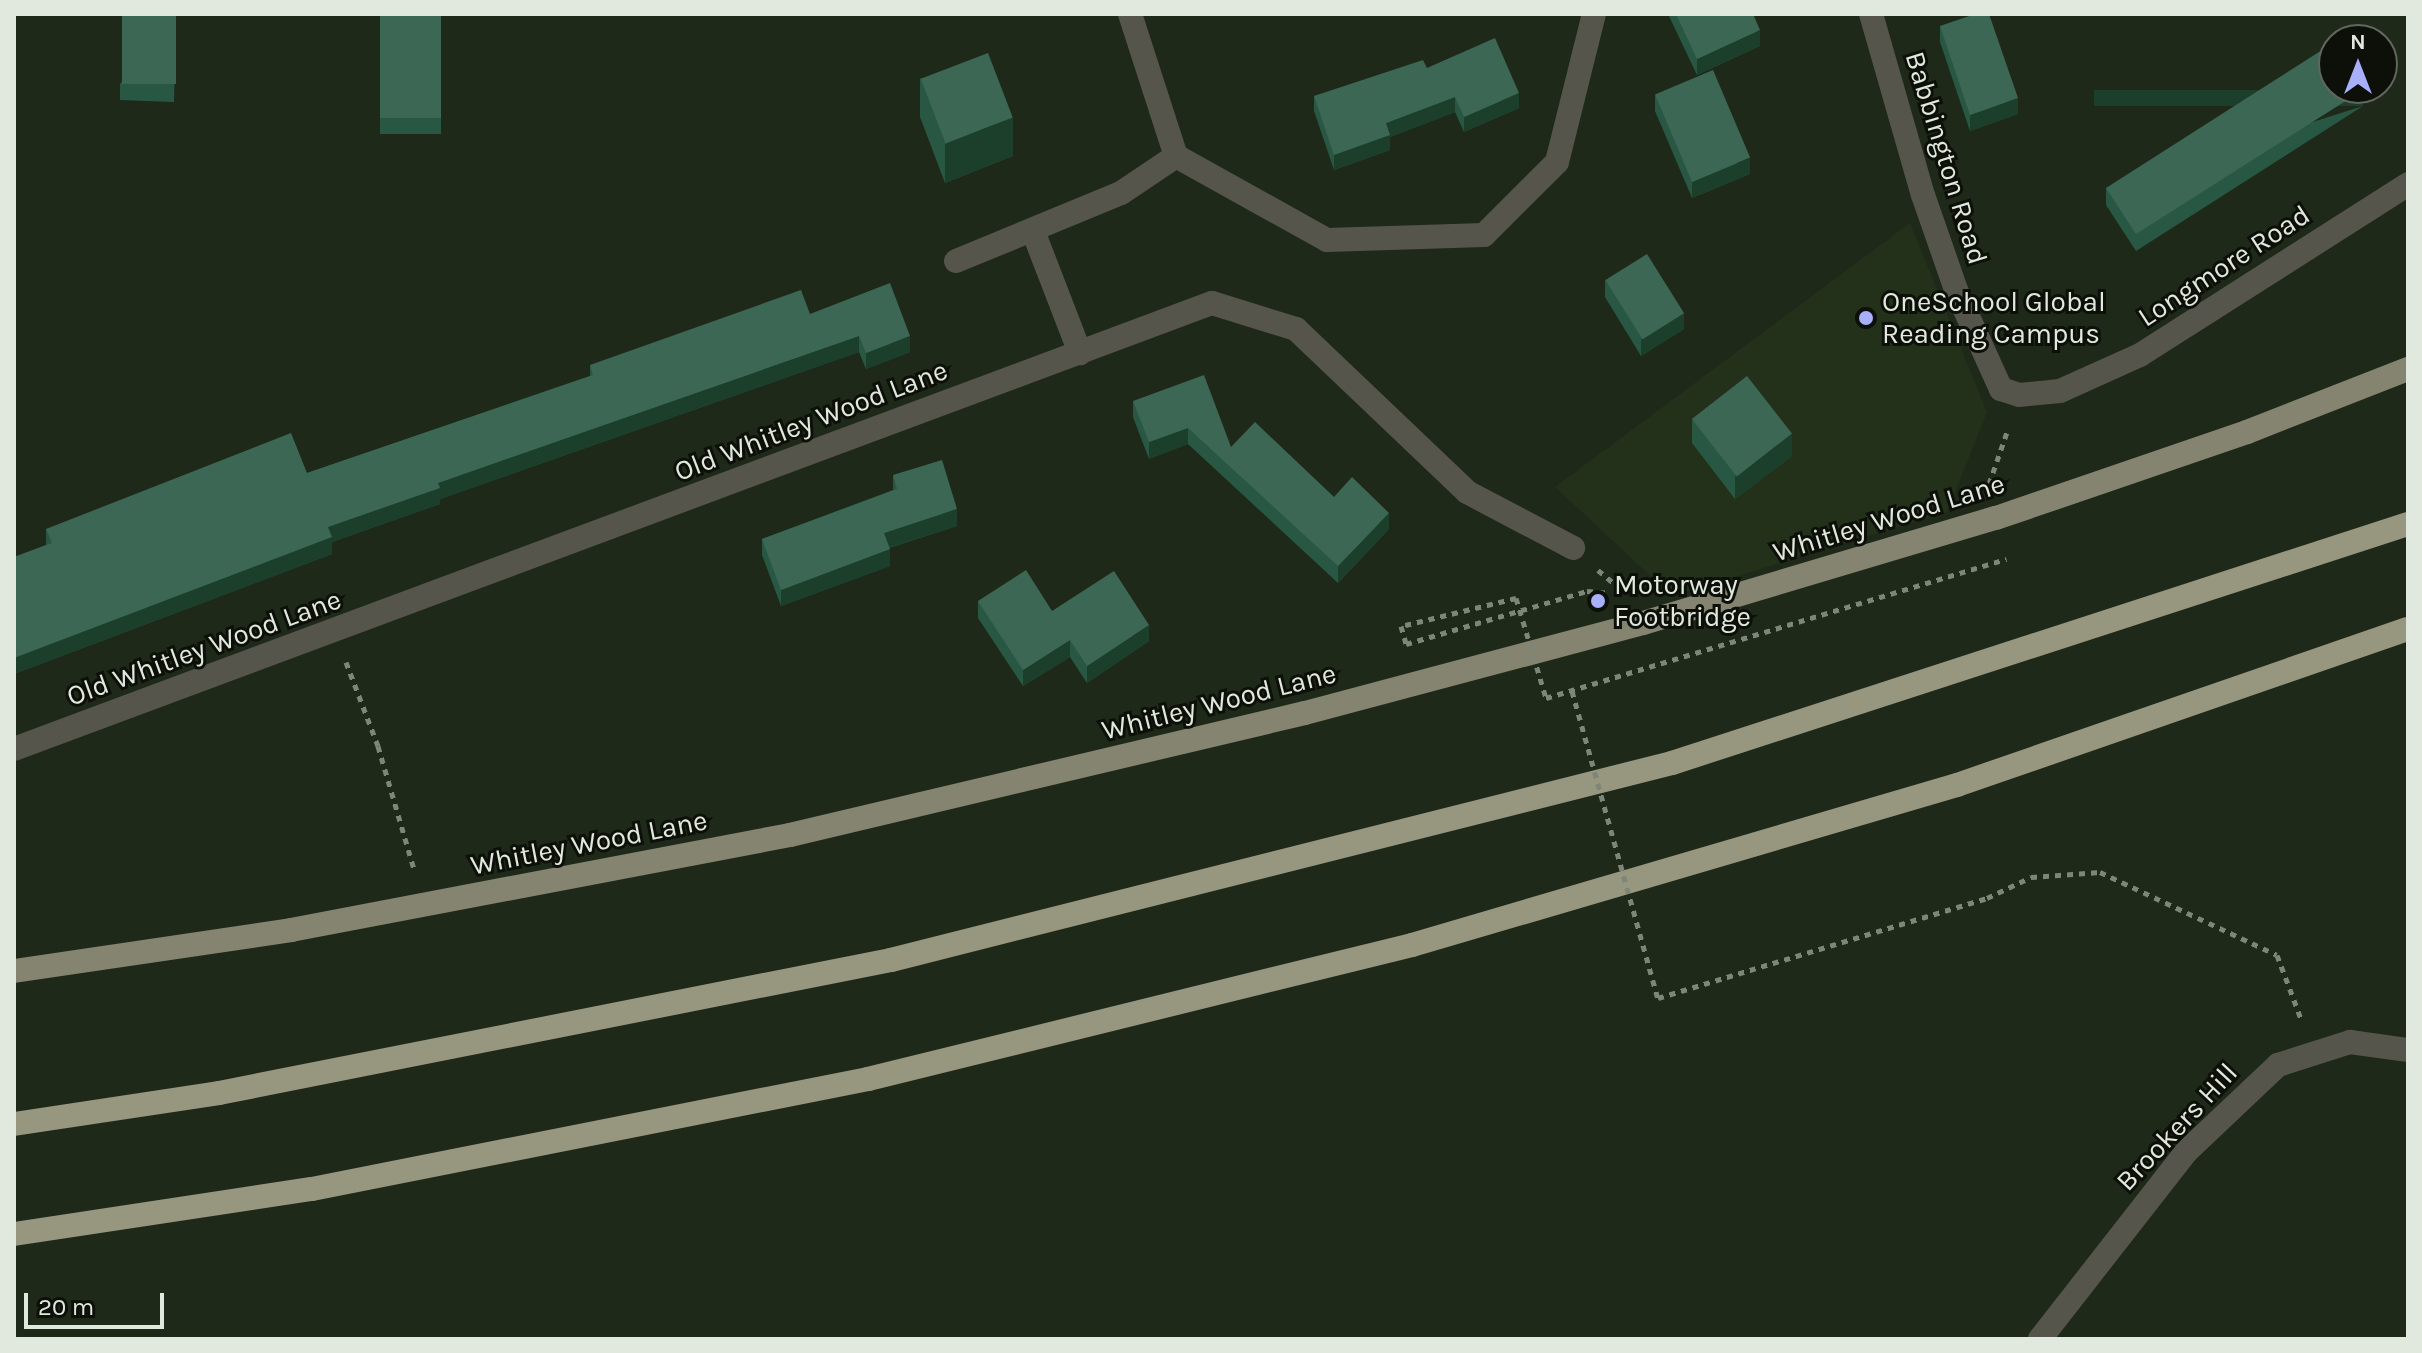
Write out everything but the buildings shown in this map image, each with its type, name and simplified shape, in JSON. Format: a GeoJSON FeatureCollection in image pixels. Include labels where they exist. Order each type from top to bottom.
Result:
{"type":"FeatureCollection","features":[{"type":"Feature","properties":{"kind":"highway"},"geometry":{"type":"LineString","coordinates":[[14,1124],[219,1093],[921,952],[1672,763],[2408,524]]}},
{"type":"Feature","properties":{"kind":"highway"},"geometry":{"type":"LineString","coordinates":[[14,1234],[312,1189],[868,1079],[1412,945],[1957,785],[2408,629]]}},
{"type":"Feature","properties":{"kind":"main road","name":"Whitley Wood Lane"},"geometry":{"type":"LineString","coordinates":[[14,971],[291,930],[790,835],[1290,717],[1643,623],[1996,518],[2247,432],[2408,369]]}},
{"type":"Feature","properties":{"kind":"street"},"geometry":{"type":"LineString","coordinates":[[1130,14],[1176,156],[1327,240],[1484,235],[1557,162],[1594,14]]}},
{"type":"Feature","properties":{"kind":"street","name":"Babbington Road"},"geometry":{"type":"LineString","coordinates":[[1871,14],[1923,195],[1956,290],[2001,389],[2019,395]]}},
{"type":"Feature","properties":{"kind":"street"},"geometry":{"type":"LineString","coordinates":[[956,261],[1121,193],[1176,156]]}},
{"type":"Feature","properties":{"kind":"street","name":"Longmore Road"},"geometry":{"type":"LineString","coordinates":[[2019,395],[2060,391],[2140,355],[2408,184]]}},
{"type":"Feature","properties":{"kind":"street"},"geometry":{"type":"LineString","coordinates":[[1033,231],[1080,353]]}},
{"type":"Feature","properties":{"kind":"street","name":"Old Whitley Wood Lane"},"geometry":{"type":"LineString","coordinates":[[14,749],[1212,303],[1296,329],[1467,492],[1573,548]]}},
{"type":"Feature","properties":{"kind":"street","name":"Brookers Hill"},"geometry":{"type":"LineString","coordinates":[[2040,1339],[2187,1151],[2278,1065],[2350,1042],[2408,1050]]}},
{"type":"Feature","properties":{"kind":"path"},"geometry":{"type":"LineString","coordinates":[[1987,492],[2019,395]]}},
{"type":"Feature","properties":{"kind":"path"},"geometry":{"type":"LineString","coordinates":[[1573,548],[1636,601],[1643,623]]}},
{"type":"Feature","properties":{"kind":"path"},"geometry":{"type":"LineString","coordinates":[[1587,591],[1406,644],[1401,626],[1516,598],[1546,698],[2007,559]]}},
{"type":"Feature","properties":{"kind":"path"},"geometry":{"type":"LineString","coordinates":[[335,632],[378,746],[416,878]]}},
{"type":"Feature","properties":{"kind":"path"},"geometry":{"type":"LineString","coordinates":[[1572,691],[1658,998],[1987,898],[2031,877],[2100,872],[2277,955],[2296,1006]]}},
{"type":"Feature","properties":{"kind":"shaded area","name":"OneSchool Global Reading Campus"},"geometry":{"type":"Polygon","coordinates":[[[1910,223],[1987,412],[1947,512],[1672,596],[1555,487],[1910,223]]]}},
{"type":"Feature","properties":{"kind":"place","name":"OneSchool Global Reading Campus"},"geometry":{"type":"Point","coordinates":[1866,318]}},
{"type":"Feature","properties":{"kind":"place","name":"Motorway Footbridge"},"geometry":{"type":"Point","coordinates":[1598,601]}}]}
